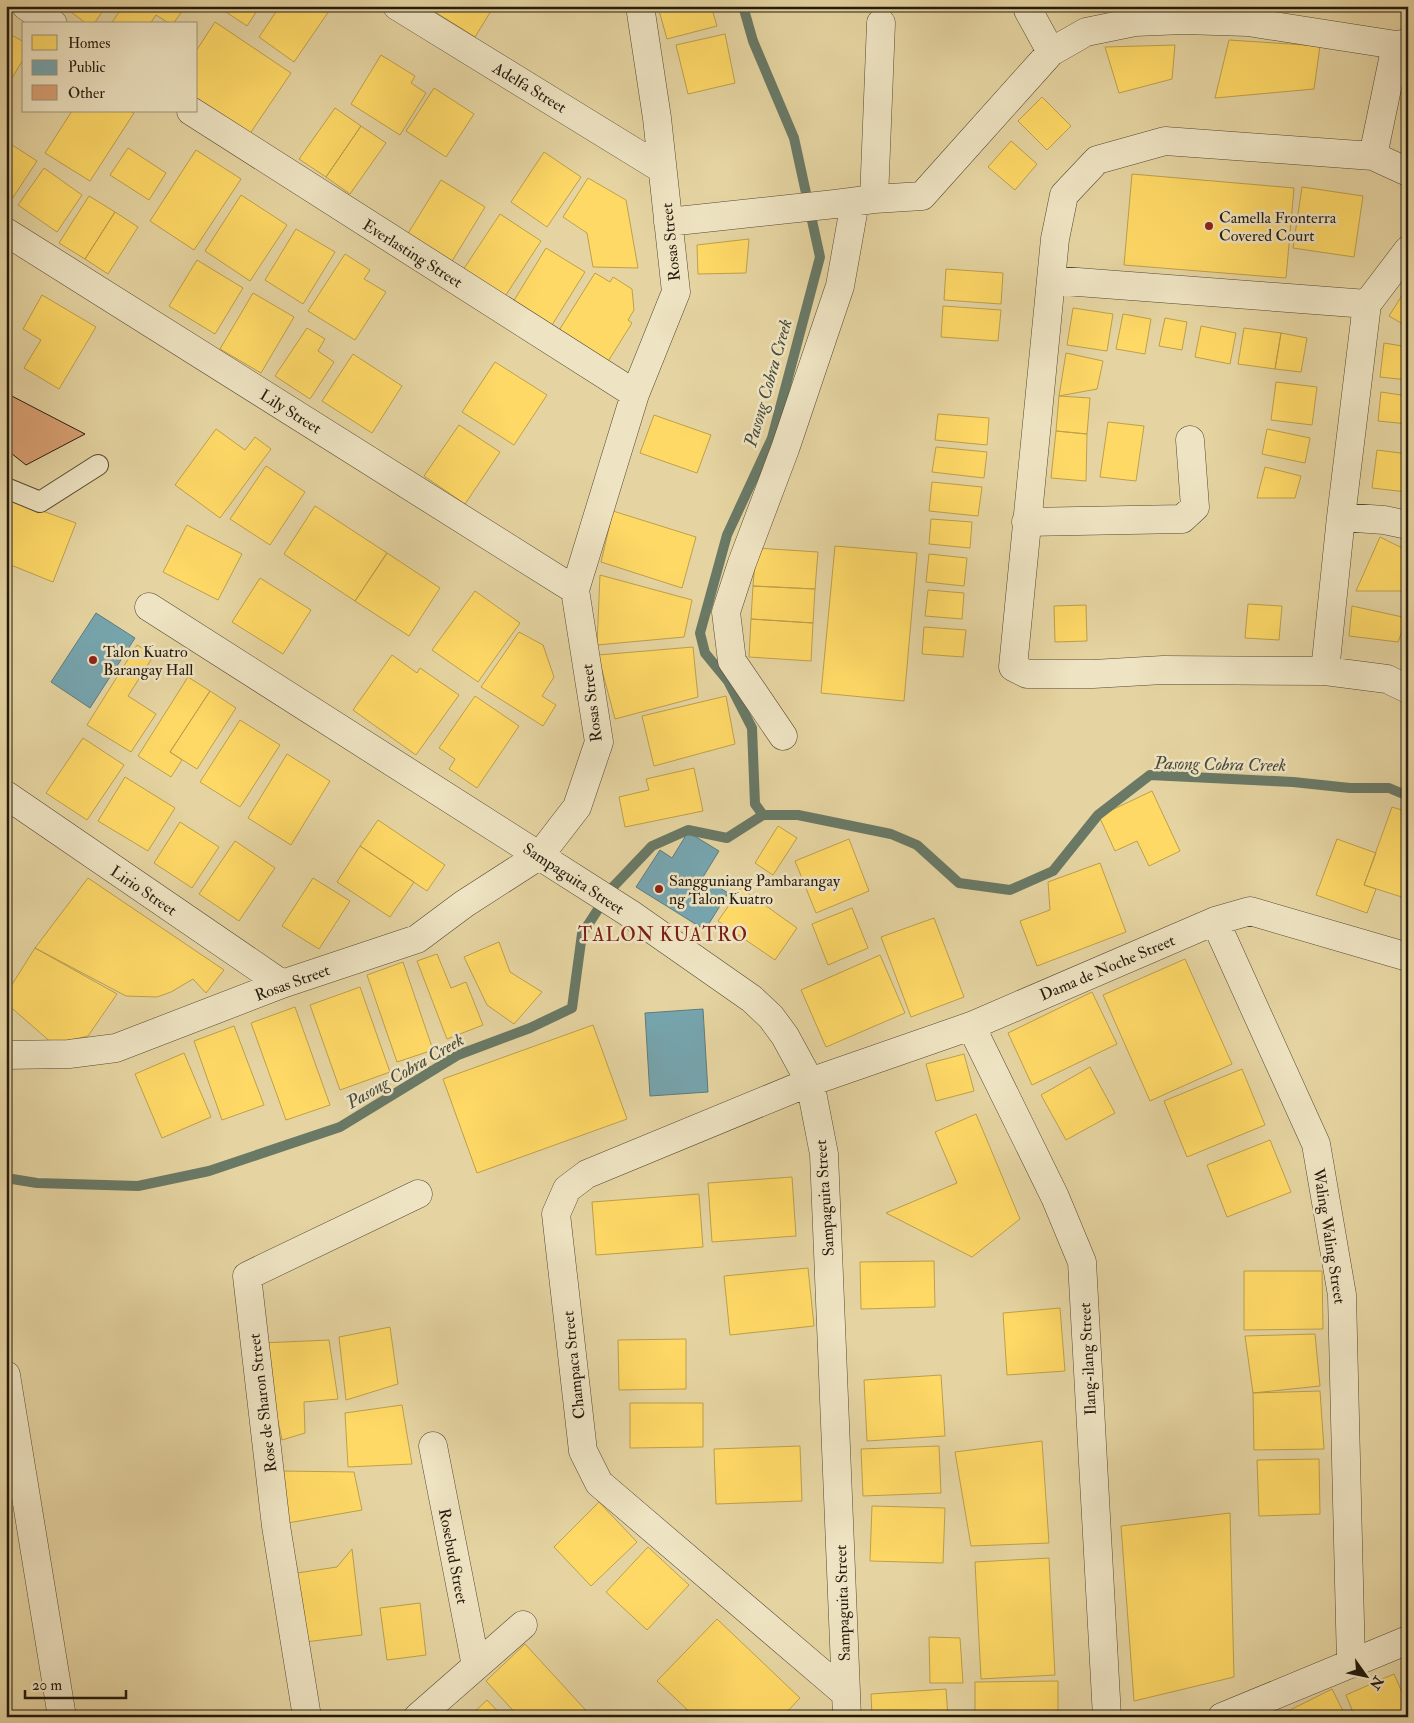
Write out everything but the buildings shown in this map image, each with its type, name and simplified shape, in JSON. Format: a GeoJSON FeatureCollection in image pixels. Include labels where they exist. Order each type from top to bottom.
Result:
{"type":"FeatureCollection","features":[{"type":"Feature","properties":{"kind":"street"},"geometry":{"type":"LineString","coordinates":[[26,6],[50,22]]}},
{"type":"Feature","properties":{"kind":"street","name":"Adelfa Street"},"geometry":{"type":"LineString","coordinates":[[397,6],[662,168]]}},
{"type":"Feature","properties":{"kind":"street","name":"Rosas Street"},"geometry":{"type":"LineString","coordinates":[[19,1055],[69,1054],[116,1048],[282,984],[417,939],[464,904],[540,855],[577,807],[599,742],[575,590],[635,394],[676,292],[657,118],[640,6]]}},
{"type":"Feature","properties":{"kind":"street"},"geometry":{"type":"LineString","coordinates":[[1028,6],[1028,10],[1052,52]]}},
{"type":"Feature","properties":{"kind":"street"},"geometry":{"type":"LineString","coordinates":[[668,222],[922,196],[1052,52],[1086,32],[1134,22],[1183,20],[1245,14],[1402,44],[1373,156]]}},
{"type":"Feature","properties":{"kind":"street"},"geometry":{"type":"LineString","coordinates":[[783,736],[732,661],[726,612],[742,563],[785,449],[840,286],[855,202],[881,23]]}},
{"type":"Feature","properties":{"kind":"street","name":"Everlasting Street"},"geometry":{"type":"LineString","coordinates":[[193,112],[635,394]]}},
{"type":"Feature","properties":{"kind":"street"},"geometry":{"type":"LineString","coordinates":[[1408,172],[1373,156],[1165,141],[1097,160],[1064,195],[1055,239],[1013,667],[1028,674],[1093,674],[1163,670],[1325,671],[1388,679],[1408,689]]}},
{"type":"Feature","properties":{"kind":"street","name":"Lily Street"},"geometry":{"type":"LineString","coordinates":[[6,232],[575,590]]}},
{"type":"Feature","properties":{"kind":"street"},"geometry":{"type":"LineString","coordinates":[[1325,671],[1341,517],[1367,304],[1408,250]]}},
{"type":"Feature","properties":{"kind":"street"},"geometry":{"type":"LineString","coordinates":[[1051,280],[1367,304]]}},
{"type":"Feature","properties":{"kind":"street"},"geometry":{"type":"LineString","coordinates":[[1026,522],[1182,519],[1195,507],[1190,440]]}},
{"type":"Feature","properties":{"kind":"street"},"geometry":{"type":"LineString","coordinates":[[1341,517],[1384,520],[1408,525]]}},
{"type":"Feature","properties":{"kind":"street","name":"Sampaguita Street"},"geometry":{"type":"LineString","coordinates":[[149,607],[629,912],[752,999],[771,1017],[785,1036],[810,1082],[824,1154],[846,1705]]}},
{"type":"Feature","properties":{"kind":"street","name":"Lirio Street"},"geometry":{"type":"LineString","coordinates":[[6,795],[282,984]]}},
{"type":"Feature","properties":{"kind":"street","name":"Dama de Noche Street"},"geometry":{"type":"LineString","coordinates":[[810,1082],[971,1026],[1215,921],[1250,911],[1408,957]]}},
{"type":"Feature","properties":{"kind":"street","name":"Waling Waling Street"},"geometry":{"type":"LineString","coordinates":[[1215,921],[1312,1135],[1317,1154],[1342,1295],[1351,1664]]}},
{"type":"Feature","properties":{"kind":"street","name":"Ilang-ilang Street"},"geometry":{"type":"LineString","coordinates":[[971,1026],[1055,1196],[1082,1262],[1107,1717]]}},
{"type":"Feature","properties":{"kind":"street"},"geometry":{"type":"LineString","coordinates":[[6,1038],[19,1055]]}},
{"type":"Feature","properties":{"kind":"street","name":"Champaca Street"},"geometry":{"type":"LineString","coordinates":[[810,1082],[587,1174],[567,1190],[556,1214],[582,1451],[599,1483],[846,1705]]}},
{"type":"Feature","properties":{"kind":"street","name":"Rose de Sharon Street"},"geometry":{"type":"LineString","coordinates":[[307,1717],[276,1526],[247,1276],[418,1194]]}},
{"type":"Feature","properties":{"kind":"street"},"geometry":{"type":"LineString","coordinates":[[6,1375],[17,1516],[62,1717]]}},
{"type":"Feature","properties":{"kind":"street","name":"Rosebud Street"},"geometry":{"type":"LineString","coordinates":[[432,1446],[476,1666]]}},
{"type":"Feature","properties":{"kind":"street"},"geometry":{"type":"LineString","coordinates":[[418,1717],[523,1625]]}},
{"type":"Feature","properties":{"kind":"street"},"geometry":{"type":"LineString","coordinates":[[1222,1717],[1408,1640]]}},
{"type":"Feature","properties":{"kind":"lane"},"geometry":{"type":"LineString","coordinates":[[6,488],[40,502],[98,465]]}},
{"type":"Feature","properties":{"kind":"waterway","name":"Pasong Cobra Creek"},"geometry":{"type":"LineString","coordinates":[[743,6],[753,41],[794,138],[820,257],[772,438],[727,535],[700,633],[705,653],[728,681],[752,728],[755,804],[763,815]]}},
{"type":"Feature","properties":{"kind":"waterway","name":"Pasong Cobra Creek"},"geometry":{"type":"LineString","coordinates":[[6,1178],[37,1183],[138,1186],[209,1171],[340,1127],[458,1055],[530,1028],[572,1008],[582,934],[612,888],[652,846],[688,830],[727,838],[763,815],[798,815],[891,834],[917,845],[959,883],[1010,890],[1053,871],[1098,815],[1150,775],[1293,782],[1350,788],[1389,788],[1408,796]]}},
{"type":"Feature","properties":{"kind":"place","name":"Camella Fronterra Covered Court"},"geometry":{"type":"Point","coordinates":[1209,226]}},
{"type":"Feature","properties":{"kind":"place","name":"Talon Kuatro Barangay Hall"},"geometry":{"type":"Point","coordinates":[93,660]}},
{"type":"Feature","properties":{"kind":"place","name":"Sangguniang Pambarangay ng Talon Kuatro"},"geometry":{"type":"Point","coordinates":[659,889]}},
{"type":"Feature","properties":{"kind":"district","name":"TALON KUATRO"},"geometry":{"type":"Point","coordinates":[663,934]}}]}
